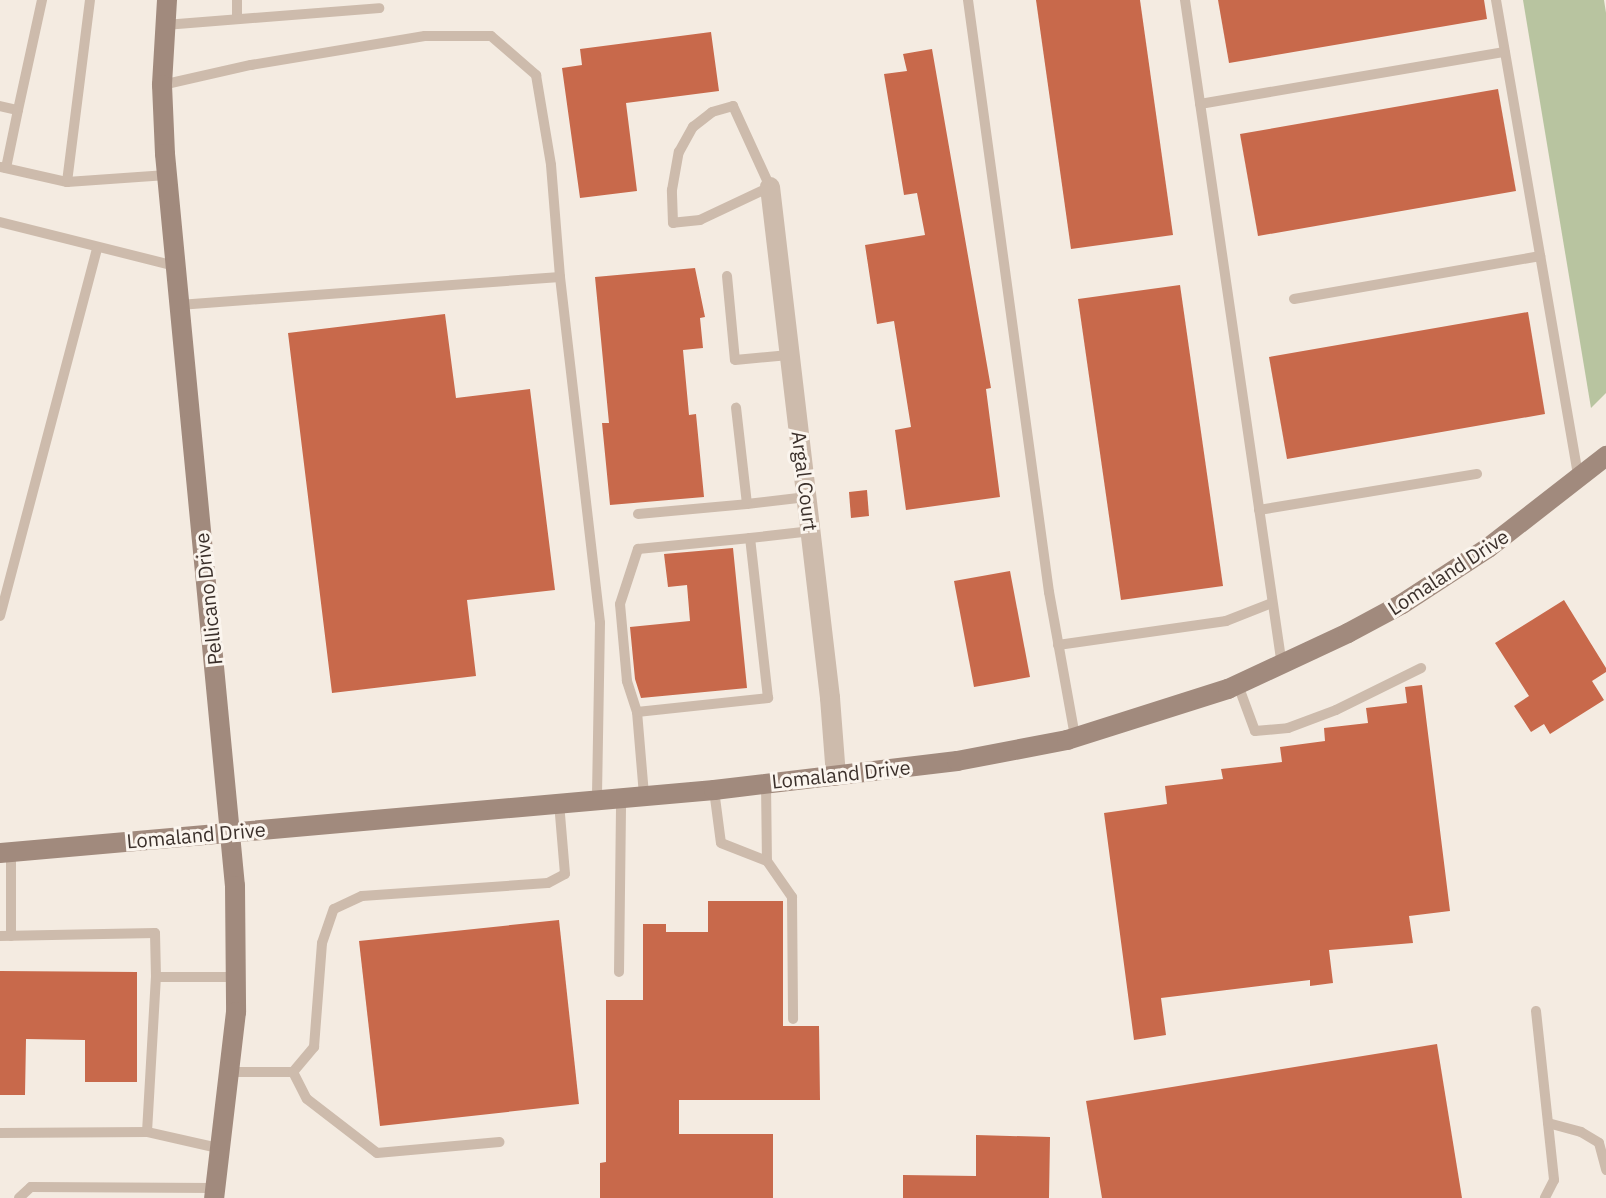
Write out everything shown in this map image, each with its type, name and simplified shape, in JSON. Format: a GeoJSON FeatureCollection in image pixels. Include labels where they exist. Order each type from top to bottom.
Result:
{"type":"FeatureCollection","features":[{"type":"Feature","properties":{"kind":"street","name":"Pellicano Drive"},"geometry":{"type":"LineString","coordinates":[[167,0],[162,85],[167,175],[231,832],[237,977],[214,1193]]}},
{"type":"Feature","properties":{"kind":"street","name":"Argal Court"},"geometry":{"type":"LineString","coordinates":[[770,187],[812,531],[836,776]]}},
{"type":"Feature","properties":{"kind":"street","name":"Lomaland Drive"},"geometry":{"type":"LineString","coordinates":[[5,853],[714,790],[957,761],[1075,737],[1163,712],[1238,685],[1348,633],[1445,577],[1606,456]]}},
{"type":"Feature","properties":{"kind":"lane"},"geometry":{"type":"LineString","coordinates":[[42,0],[3,168],[67,182],[167,175]]}},
{"type":"Feature","properties":{"kind":"lane"},"geometry":{"type":"LineString","coordinates":[[67,182],[90,0]]}},
{"type":"Feature","properties":{"kind":"lane"},"geometry":{"type":"LineString","coordinates":[[237,0],[237,19]]}},
{"type":"Feature","properties":{"kind":"lane"},"geometry":{"type":"LineString","coordinates":[[968,0],[1058,645],[1075,737]]}},
{"type":"Feature","properties":{"kind":"lane"},"geometry":{"type":"LineString","coordinates":[[1185,0],[1282,666]]}},
{"type":"Feature","properties":{"kind":"lane"},"geometry":{"type":"LineString","coordinates":[[1496,0],[1578,479]]}},
{"type":"Feature","properties":{"kind":"lane"},"geometry":{"type":"LineString","coordinates":[[165,25],[379,8]]}},
{"type":"Feature","properties":{"kind":"lane"},"geometry":{"type":"LineString","coordinates":[[162,85],[251,65],[425,36],[491,36],[536,75],[551,165],[560,277],[600,623],[597,799]]}},
{"type":"Feature","properties":{"kind":"lane"},"geometry":{"type":"LineString","coordinates":[[1200,104],[1505,52]]}},
{"type":"Feature","properties":{"kind":"lane"},"geometry":{"type":"LineString","coordinates":[[0,106],[18,110]]}},
{"type":"Feature","properties":{"kind":"lane"},"geometry":{"type":"LineString","coordinates":[[733,106],[770,187],[700,220],[673,223],[672,190],[679,152],[693,127],[712,112],[733,106]]}},
{"type":"Feature","properties":{"kind":"lane"},"geometry":{"type":"LineString","coordinates":[[0,222],[97,249],[175,266]]}},
{"type":"Feature","properties":{"kind":"lane"},"geometry":{"type":"LineString","coordinates":[[0,616],[97,249]]}},
{"type":"Feature","properties":{"kind":"lane"},"geometry":{"type":"LineString","coordinates":[[1294,299],[1540,256]]}},
{"type":"Feature","properties":{"kind":"lane"},"geometry":{"type":"LineString","coordinates":[[727,276],[735,360],[789,355]]}},
{"type":"Feature","properties":{"kind":"lane"},"geometry":{"type":"LineString","coordinates":[[179,305],[560,277]]}},
{"type":"Feature","properties":{"kind":"lane"},"geometry":{"type":"LineString","coordinates":[[736,408],[747,504]]}},
{"type":"Feature","properties":{"kind":"lane"},"geometry":{"type":"LineString","coordinates":[[1259,510],[1477,474]]}},
{"type":"Feature","properties":{"kind":"lane"},"geometry":{"type":"LineString","coordinates":[[638,514],[807,497]]}},
{"type":"Feature","properties":{"kind":"lane"},"geometry":{"type":"LineString","coordinates":[[644,795],[637,712],[627,681],[620,604],[638,549],[812,531]]}},
{"type":"Feature","properties":{"kind":"lane"},"geometry":{"type":"LineString","coordinates":[[637,712],[768,698],[750,538]]}},
{"type":"Feature","properties":{"kind":"lane"},"geometry":{"type":"LineString","coordinates":[[1058,645],[1226,621],[1272,603]]}},
{"type":"Feature","properties":{"kind":"lane"},"geometry":{"type":"LineString","coordinates":[[1238,685],[1255,731],[1288,728],[1336,710],[1421,668]]}},
{"type":"Feature","properties":{"kind":"lane"},"geometry":{"type":"LineString","coordinates":[[766,783],[767,861]]}},
{"type":"Feature","properties":{"kind":"lane"},"geometry":{"type":"LineString","coordinates":[[714,790],[721,843],[767,861],[792,897],[793,1019]]}},
{"type":"Feature","properties":{"kind":"lane"},"geometry":{"type":"LineString","coordinates":[[619,972],[621,797]]}},
{"type":"Feature","properties":{"kind":"lane"},"geometry":{"type":"LineString","coordinates":[[228,1072],[293,1072],[314,1047],[322,943],[334,909],[362,896],[548,883],[565,874],[559,802]]}},
{"type":"Feature","properties":{"kind":"lane"},"geometry":{"type":"LineString","coordinates":[[5,853],[6,936],[155,933],[156,977],[147,1132]]}},
{"type":"Feature","properties":{"kind":"lane"},"geometry":{"type":"LineString","coordinates":[[156,977],[237,977]]}},
{"type":"Feature","properties":{"kind":"lane"},"geometry":{"type":"LineString","coordinates":[[1536,1011],[1554,1180],[1545,1198]]}},
{"type":"Feature","properties":{"kind":"lane"},"geometry":{"type":"LineString","coordinates":[[293,1072],[307,1099],[377,1153],[500,1142]]}},
{"type":"Feature","properties":{"kind":"lane"},"geometry":{"type":"LineString","coordinates":[[1548,1123],[1581,1132],[1599,1143],[1606,1170]]}},
{"type":"Feature","properties":{"kind":"lane"},"geometry":{"type":"LineString","coordinates":[[0,1133],[147,1132],[218,1148]]}},
{"type":"Feature","properties":{"kind":"lane"},"geometry":{"type":"LineString","coordinates":[[19,1198],[31,1187],[214,1193]]}},
{"type":"Feature","properties":{"kind":"green space"},"geometry":{"type":"Polygon","coordinates":[[[1523,0],[1604,0],[1606,393],[1591,408],[1523,0]]]}},
{"type":"Feature","properties":{"kind":"building"},"geometry":{"type":"Polygon","coordinates":[[[1036,0],[1140,0],[1173,235],[1071,249],[1036,0]]]}},
{"type":"Feature","properties":{"kind":"building"},"geometry":{"type":"Polygon","coordinates":[[[1218,0],[1484,0],[1487,19],[1229,63],[1218,0]]]}},
{"type":"Feature","properties":{"kind":"building"},"geometry":{"type":"Polygon","coordinates":[[[711,32],[719,91],[626,103],[637,191],[580,198],[562,68],[582,65],[580,49],[711,32]]]}},
{"type":"Feature","properties":{"kind":"building"},"geometry":{"type":"Polygon","coordinates":[[[932,49],[991,388],[986,389],[1000,497],[906,510],[895,430],[911,427],[894,321],[877,324],[865,245],[925,235],[917,193],[904,195],[884,74],[907,71],[903,54],[932,49]]]}},
{"type":"Feature","properties":{"kind":"building"},"geometry":{"type":"Polygon","coordinates":[[[1498,89],[1516,191],[1258,236],[1240,134],[1498,89]]]}},
{"type":"Feature","properties":{"kind":"building"},"geometry":{"type":"Polygon","coordinates":[[[695,268],[705,317],[700,318],[703,348],[683,350],[689,415],[696,414],[704,497],[610,505],[602,423],[609,423],[595,277],[695,268]]]}},
{"type":"Feature","properties":{"kind":"building"},"geometry":{"type":"Polygon","coordinates":[[[1180,285],[1223,586],[1121,600],[1078,299],[1180,285]]]}},
{"type":"Feature","properties":{"kind":"building"},"geometry":{"type":"Polygon","coordinates":[[[1528,312],[1545,414],[1287,459],[1269,357],[1528,312]]]}},
{"type":"Feature","properties":{"kind":"building"},"geometry":{"type":"Polygon","coordinates":[[[445,314],[456,398],[530,389],[555,590],[467,600],[476,676],[332,693],[288,333],[445,314]]]}},
{"type":"Feature","properties":{"kind":"building"},"geometry":{"type":"Polygon","coordinates":[[[867,490],[869,516],[851,518],[849,492],[867,490]]]}},
{"type":"Feature","properties":{"kind":"building"},"geometry":{"type":"Polygon","coordinates":[[[733,548],[747,688],[641,698],[635,679],[630,627],[690,621],[687,585],[668,587],[664,554],[733,548]]]}},
{"type":"Feature","properties":{"kind":"building"},"geometry":{"type":"Polygon","coordinates":[[[1010,571],[1030,677],[974,687],[954,581],[1010,571]]]}},
{"type":"Feature","properties":{"kind":"building"},"geometry":{"type":"Polygon","coordinates":[[[1564,600],[1606,668],[1606,672],[1592,681],[1604,700],[1550,734],[1544,724],[1531,732],[1514,706],[1529,696],[1495,643],[1564,600]]]}},
{"type":"Feature","properties":{"kind":"building"},"geometry":{"type":"Polygon","coordinates":[[[1422,685],[1450,911],[1409,916],[1413,943],[1329,950],[1333,983],[1310,986],[1310,980],[1161,998],[1166,1035],[1134,1040],[1104,813],[1167,804],[1165,786],[1223,779],[1221,769],[1282,762],[1280,747],[1325,741],[1324,728],[1368,723],[1366,708],[1407,703],[1405,687],[1422,685]]]}},
{"type":"Feature","properties":{"kind":"building"},"geometry":{"type":"Polygon","coordinates":[[[708,901],[783,901],[783,1026],[819,1026],[820,1100],[679,1100],[679,1134],[773,1134],[773,1198],[600,1198],[600,1163],[606,1162],[606,1000],[643,1000],[643,924],[666,924],[666,932],[708,932],[708,901]]]}},
{"type":"Feature","properties":{"kind":"building"},"geometry":{"type":"Polygon","coordinates":[[[559,920],[579,1104],[380,1126],[359,941],[559,920]]]}},
{"type":"Feature","properties":{"kind":"building"},"geometry":{"type":"Polygon","coordinates":[[[0,971],[137,972],[137,1082],[85,1082],[85,1040],[26,1039],[25,1095],[0,1095],[0,971]]]}},
{"type":"Feature","properties":{"kind":"building"},"geometry":{"type":"Polygon","coordinates":[[[1437,1044],[1462,1198],[1102,1198],[1086,1101],[1437,1044]]]}},
{"type":"Feature","properties":{"kind":"building"},"geometry":{"type":"Polygon","coordinates":[[[976,1135],[1050,1137],[1049,1198],[903,1198],[903,1175],[976,1176],[976,1135]]]}}]}
